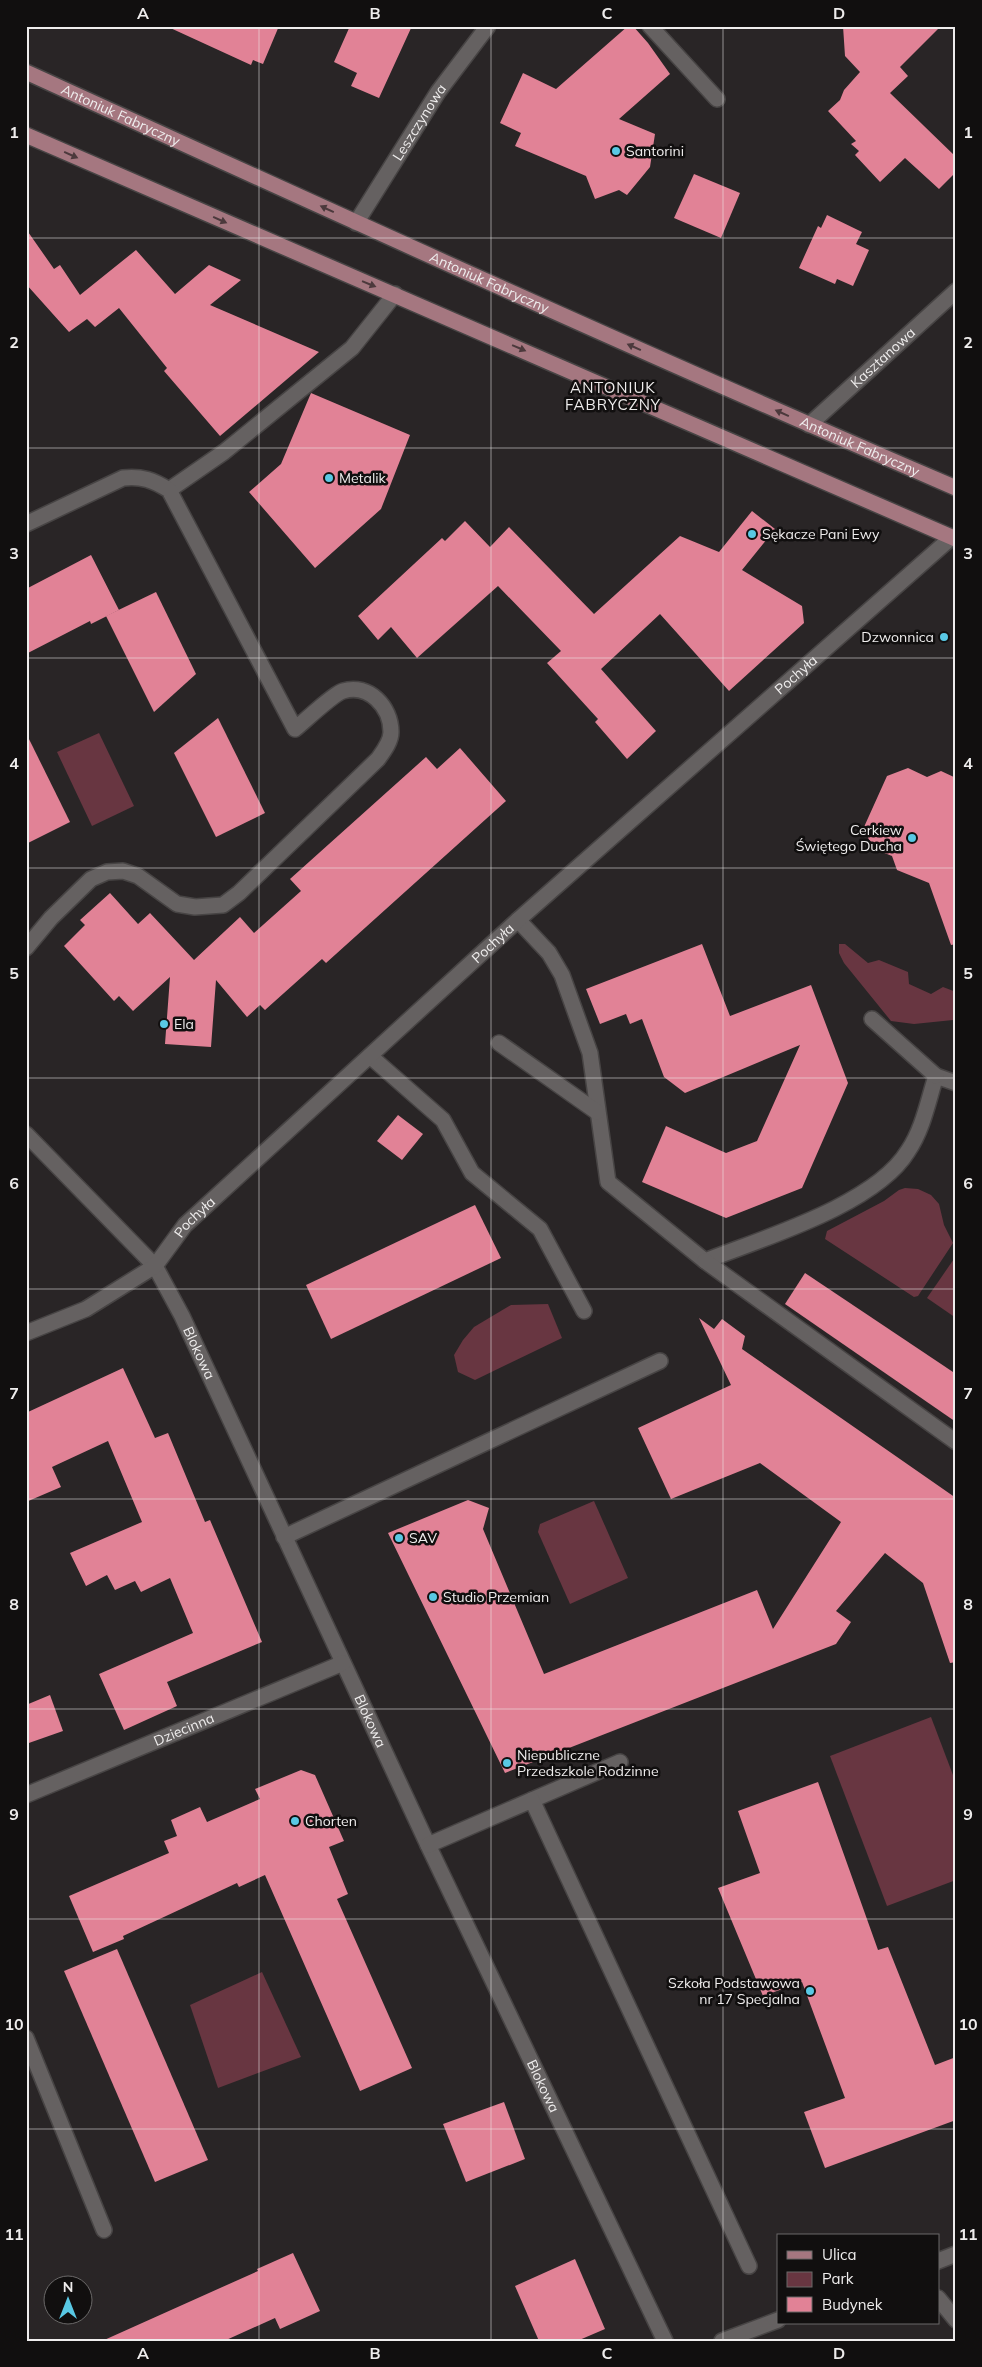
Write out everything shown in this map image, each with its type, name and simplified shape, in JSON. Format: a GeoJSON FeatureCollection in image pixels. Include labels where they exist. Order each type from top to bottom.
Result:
{"type":"FeatureCollection","features":[{"type":"Feature","properties":{"kind":"main road","name":"Antoniuk Fabryczny"},"geometry":{"type":"LineString","coordinates":[[26,72],[356,223],[809,425],[956,488]]}},
{"type":"Feature","properties":{"kind":"main road"},"geometry":{"type":"LineString","coordinates":[[26,136],[297,254],[395,294],[954,538]]}},
{"type":"Feature","properties":{"kind":"street","name":"Leszczynowa"},"geometry":{"type":"LineString","coordinates":[[356,223],[438,92],[488,26]]}},
{"type":"Feature","properties":{"kind":"street"},"geometry":{"type":"LineString","coordinates":[[650,26],[717,99]]}},
{"type":"Feature","properties":{"kind":"street","name":"Kasztanowa"},"geometry":{"type":"LineString","coordinates":[[809,425],[956,291]]}},
{"type":"Feature","properties":{"kind":"street"},"geometry":{"type":"LineString","coordinates":[[169,490],[224,452],[352,348],[395,294]]}},
{"type":"Feature","properties":{"kind":"street"},"geometry":{"type":"LineString","coordinates":[[26,524],[123,478],[138,476],[155,481],[169,490],[295,729],[342,691],[353,689],[364,691],[376,698],[385,708],[391,733],[386,748],[378,759],[239,894],[223,905],[195,907],[177,904],[138,876],[123,870],[108,872],[85,886],[51,918],[26,948]]}},
{"type":"Feature","properties":{"kind":"street","name":"Pochyła"},"geometry":{"type":"LineString","coordinates":[[26,1332],[86,1309],[154,1266],[186,1225],[518,920],[954,538]]}},
{"type":"Feature","properties":{"kind":"street"},"geometry":{"type":"LineString","coordinates":[[518,920],[549,953],[562,976],[590,1053],[608,1182],[705,1261],[956,1442]]}},
{"type":"Feature","properties":{"kind":"street"},"geometry":{"type":"LineString","coordinates":[[872,1019],[936,1076],[956,1083]]}},
{"type":"Feature","properties":{"kind":"street"},"geometry":{"type":"LineString","coordinates":[[499,1044],[597,1112]]}},
{"type":"Feature","properties":{"kind":"street"},"geometry":{"type":"LineString","coordinates":[[370,1056],[443,1120],[472,1173],[540,1228],[584,1311]]}},
{"type":"Feature","properties":{"kind":"street"},"geometry":{"type":"LineString","coordinates":[[705,1261],[820,1215],[861,1194],[891,1172],[913,1143],[921,1125],[936,1076]]}},
{"type":"Feature","properties":{"kind":"street","name":"Blokowa"},"geometry":{"type":"LineString","coordinates":[[26,1134],[154,1266],[182,1316],[428,1845],[665,2341]]}},
{"type":"Feature","properties":{"kind":"street"},"geometry":{"type":"LineString","coordinates":[[284,1537],[660,1361]]}},
{"type":"Feature","properties":{"kind":"street","name":"Dziecinna"},"geometry":{"type":"LineString","coordinates":[[26,1795],[343,1664]]}},
{"type":"Feature","properties":{"kind":"street"},"geometry":{"type":"LineString","coordinates":[[428,1845],[620,1762]]}},
{"type":"Feature","properties":{"kind":"street"},"geometry":{"type":"LineString","coordinates":[[532,1800],[749,2266]]}},
{"type":"Feature","properties":{"kind":"street"},"geometry":{"type":"LineString","coordinates":[[26,2038],[104,2230]]}},
{"type":"Feature","properties":{"kind":"street"},"geometry":{"type":"LineString","coordinates":[[940,2260],[956,2254]]}},
{"type":"Feature","properties":{"kind":"street"},"geometry":{"type":"LineString","coordinates":[[940,2300],[956,2320]]}},
{"type":"Feature","properties":{"kind":"street"},"geometry":{"type":"LineString","coordinates":[[722,2341],[777,2320]]}},
{"type":"Feature","properties":{"kind":"green space"},"geometry":{"type":"Polygon","coordinates":[[[99,733],[134,806],[92,826],[57,752],[99,733]]]}},
{"type":"Feature","properties":{"kind":"green space"},"geometry":{"type":"Polygon","coordinates":[[[839,944],[845,944],[868,963],[879,960],[908,972],[909,984],[931,994],[943,987],[956,992],[956,1009],[953,1009],[956,1016],[953,1020],[914,1024],[891,1021],[844,963],[839,953],[839,944]]]}},
{"type":"Feature","properties":{"kind":"green space"},"geometry":{"type":"Polygon","coordinates":[[[905,1188],[918,1189],[931,1195],[939,1204],[944,1225],[953,1243],[918,1296],[914,1297],[825,1239],[827,1231],[905,1188]]]}},
{"type":"Feature","properties":{"kind":"green space"},"geometry":{"type":"Polygon","coordinates":[[[956,1256],[956,1318],[927,1298],[956,1256]]]}},
{"type":"Feature","properties":{"kind":"green space"},"geometry":{"type":"Polygon","coordinates":[[[548,1304],[562,1338],[475,1380],[458,1372],[454,1355],[474,1327],[511,1305],[548,1304]]]}},
{"type":"Feature","properties":{"kind":"green space"},"geometry":{"type":"Polygon","coordinates":[[[594,1501],[628,1578],[570,1604],[538,1532],[540,1524],[594,1501]]]}},
{"type":"Feature","properties":{"kind":"green space"},"geometry":{"type":"Polygon","coordinates":[[[931,1717],[956,1783],[956,1880],[887,1906],[830,1756],[931,1717]]]}},
{"type":"Feature","properties":{"kind":"green space"},"geometry":{"type":"Polygon","coordinates":[[[262,1972],[301,2057],[218,2088],[190,2005],[262,1972]]]}},
{"type":"Feature","properties":{"kind":"building"},"geometry":{"type":"Polygon","coordinates":[[[166,26],[279,26],[263,64],[253,60],[251,65],[166,26]]]}},
{"type":"Feature","properties":{"kind":"building"},"geometry":{"type":"Polygon","coordinates":[[[350,26],[412,26],[379,98],[351,86],[357,73],[334,62],[350,26]]]}},
{"type":"Feature","properties":{"kind":"building"},"geometry":{"type":"Polygon","coordinates":[[[628,26],[633,26],[648,43],[670,74],[619,119],[655,134],[650,167],[627,195],[619,190],[595,199],[586,176],[515,146],[521,133],[500,123],[523,73],[556,89],[628,26]]]}},
{"type":"Feature","properties":{"kind":"building"},"geometry":{"type":"Polygon","coordinates":[[[843,26],[941,26],[900,67],[908,76],[890,93],[956,157],[956,172],[939,189],[905,158],[880,182],[855,155],[859,151],[851,144],[856,141],[828,111],[840,100],[844,90],[860,72],[845,56],[843,26]]]}},
{"type":"Feature","properties":{"kind":"building"},"geometry":{"type":"Polygon","coordinates":[[[694,174],[740,193],[721,238],[674,218],[694,174]]]}},
{"type":"Feature","properties":{"kind":"building"},"geometry":{"type":"Polygon","coordinates":[[[827,215],[862,232],[856,244],[869,250],[853,286],[837,279],[835,284],[799,268],[818,226],[821,228],[827,215]]]}},
{"type":"Feature","properties":{"kind":"building"},"geometry":{"type":"Polygon","coordinates":[[[26,229],[54,269],[60,265],[80,295],[136,250],[175,294],[209,265],[241,280],[210,305],[319,352],[220,436],[164,371],[167,368],[119,308],[95,327],[87,319],[69,332],[26,284],[26,229]]]}},
{"type":"Feature","properties":{"kind":"building","name":"Metalik"},"geometry":{"type":"Polygon","coordinates":[[[311,393],[410,435],[381,509],[315,568],[249,492],[281,464],[311,393]]]}},
{"type":"Feature","properties":{"kind":"building"},"geometry":{"type":"Polygon","coordinates":[[[752,511],[775,529],[742,570],[802,606],[804,623],[729,691],[660,614],[601,669],[656,731],[627,759],[595,722],[598,719],[547,663],[561,651],[498,586],[417,658],[391,627],[378,640],[358,616],[442,538],[445,541],[465,521],[490,547],[509,527],[594,614],[680,536],[719,552],[752,511]]]}},
{"type":"Feature","properties":{"kind":"building"},"geometry":{"type":"Polygon","coordinates":[[[91,555],[119,610],[91,624],[90,621],[26,654],[26,589],[91,555]]]}},
{"type":"Feature","properties":{"kind":"building"},"geometry":{"type":"Polygon","coordinates":[[[156,592],[196,674],[154,712],[106,616],[156,592]]]}},
{"type":"Feature","properties":{"kind":"building"},"geometry":{"type":"Polygon","coordinates":[[[218,718],[265,813],[216,837],[174,753],[218,718]]]}},
{"type":"Feature","properties":{"kind":"building"},"geometry":{"type":"Polygon","coordinates":[[[26,733],[70,822],[26,844],[26,733]]]}},
{"type":"Feature","properties":{"kind":"building"},"geometry":{"type":"Polygon","coordinates":[[[460,748],[506,801],[326,963],[322,959],[265,1010],[260,1005],[247,1017],[216,980],[211,1047],[165,1044],[170,977],[133,1011],[119,996],[114,1001],[64,946],[85,925],[80,920],[110,893],[138,924],[150,913],[194,960],[240,917],[254,933],[301,891],[290,879],[426,757],[437,769],[460,748]]]}},
{"type":"Feature","properties":{"kind":"building","name":"Cerkiew Świętego Ducha"},"geometry":{"type":"Polygon","coordinates":[[[908,768],[927,777],[941,771],[956,778],[956,944],[951,945],[929,883],[897,870],[892,856],[872,848],[864,827],[887,776],[908,768]]]}},
{"type":"Feature","properties":{"kind":"building"},"geometry":{"type":"Polygon","coordinates":[[[702,944],[730,1016],[811,985],[848,1083],[802,1188],[726,1218],[642,1182],[666,1126],[726,1153],[757,1141],[800,1045],[685,1093],[664,1077],[642,1019],[630,1024],[626,1014],[600,1024],[586,989],[702,944]]]}},
{"type":"Feature","properties":{"kind":"building"},"geometry":{"type":"Polygon","coordinates":[[[398,1115],[423,1134],[402,1160],[377,1141],[398,1115]]]}},
{"type":"Feature","properties":{"kind":"building"},"geometry":{"type":"Polygon","coordinates":[[[475,1205],[501,1258],[331,1339],[306,1285],[475,1205]]]}},
{"type":"Feature","properties":{"kind":"building"},"geometry":{"type":"Polygon","coordinates":[[[805,1273],[956,1374],[956,1422],[785,1304],[805,1273]]]}},
{"type":"Feature","properties":{"kind":"building"},"geometry":{"type":"Polygon","coordinates":[[[699,1318],[714,1329],[722,1319],[745,1336],[742,1349],[956,1498],[956,1662],[950,1663],[923,1583],[885,1553],[836,1611],[851,1622],[836,1644],[505,1773],[388,1533],[468,1500],[489,1508],[483,1529],[544,1674],[757,1590],[773,1629],[841,1522],[760,1463],[671,1499],[638,1428],[731,1385],[699,1318]]]}},
{"type":"Feature","properties":{"kind":"building"},"geometry":{"type":"Polygon","coordinates":[[[123,1368],[155,1438],[168,1433],[205,1522],[210,1520],[262,1642],[167,1682],[177,1706],[124,1730],[99,1674],[193,1633],[170,1578],[141,1592],[135,1581],[115,1590],[107,1575],[86,1586],[70,1553],[142,1522],[108,1441],[52,1467],[61,1487],[26,1502],[26,1408],[28,1412],[123,1368]]]}},
{"type":"Feature","properties":{"kind":"building"},"geometry":{"type":"Polygon","coordinates":[[[50,1695],[63,1731],[26,1744],[26,1705],[50,1695]]]}},
{"type":"Feature","properties":{"kind":"building"},"geometry":{"type":"Polygon","coordinates":[[[301,1770],[315,1775],[344,1841],[329,1847],[348,1894],[337,1899],[412,2068],[360,2091],[265,1875],[239,1887],[237,1883],[123,1936],[124,1939],[93,1952],[69,1896],[169,1853],[164,1841],[177,1836],[171,1820],[200,1807],[207,1822],[260,1799],[255,1789],[301,1770]]]}},
{"type":"Feature","properties":{"kind":"building"},"geometry":{"type":"Polygon","coordinates":[[[818,1782],[878,1950],[888,1947],[935,2065],[956,2057],[956,2120],[825,2168],[804,2112],[845,2098],[802,1982],[763,1996],[718,1888],[760,1873],[738,1811],[818,1782]]]}},
{"type":"Feature","properties":{"kind":"building"},"geometry":{"type":"Polygon","coordinates":[[[117,1949],[208,2160],[155,2182],[64,1971],[117,1949]]]}},
{"type":"Feature","properties":{"kind":"building"},"geometry":{"type":"Polygon","coordinates":[[[504,2102],[525,2159],[466,2182],[443,2124],[504,2102]]]}},
{"type":"Feature","properties":{"kind":"building"},"geometry":{"type":"Polygon","coordinates":[[[293,2253],[320,2311],[280,2329],[275,2318],[224,2341],[102,2341],[258,2271],[257,2269],[293,2253]]]}},
{"type":"Feature","properties":{"kind":"building"},"geometry":{"type":"Polygon","coordinates":[[[575,2259],[605,2329],[577,2341],[539,2341],[515,2286],[575,2259]]]}},
{"type":"Feature","properties":{"kind":"place","name":"Santorini"},"geometry":{"type":"Point","coordinates":[616,151]}},
{"type":"Feature","properties":{"kind":"place","name":"Metalik"},"geometry":{"type":"Point","coordinates":[329,478]}},
{"type":"Feature","properties":{"kind":"place","name":"Sękacze Pani Ewy"},"geometry":{"type":"Point","coordinates":[752,534]}},
{"type":"Feature","properties":{"kind":"place","name":"Dzwonnica"},"geometry":{"type":"Point","coordinates":[944,637]}},
{"type":"Feature","properties":{"kind":"place","name":"Cerkiew Świętego Ducha"},"geometry":{"type":"Point","coordinates":[912,838]}},
{"type":"Feature","properties":{"kind":"place","name":"Ela"},"geometry":{"type":"Point","coordinates":[164,1024]}},
{"type":"Feature","properties":{"kind":"place","name":"SAV"},"geometry":{"type":"Point","coordinates":[399,1538]}},
{"type":"Feature","properties":{"kind":"place","name":"Studio Przemian"},"geometry":{"type":"Point","coordinates":[433,1597]}},
{"type":"Feature","properties":{"kind":"place","name":"Niepubliczne Przedszkole Rodzinne"},"geometry":{"type":"Point","coordinates":[507,1763]}},
{"type":"Feature","properties":{"kind":"place","name":"Chorten"},"geometry":{"type":"Point","coordinates":[295,1821]}},
{"type":"Feature","properties":{"kind":"place","name":"Szkoła Podstawowa nr 17 Specjalna"},"geometry":{"type":"Point","coordinates":[810,1991]}},
{"type":"Feature","properties":{"kind":"district","name":"ANTONIUK FABRYCZNY"},"geometry":{"type":"Point","coordinates":[613,396]}}]}
